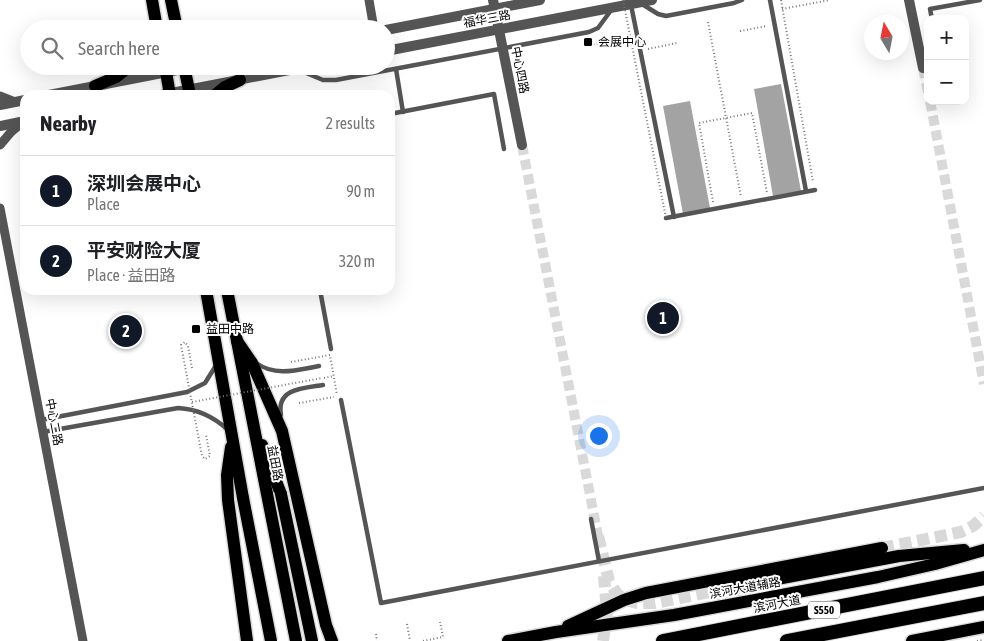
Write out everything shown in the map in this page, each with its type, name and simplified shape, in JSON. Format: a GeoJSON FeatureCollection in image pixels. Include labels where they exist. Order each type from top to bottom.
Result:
{"type":"FeatureCollection","features":[{"type":"Feature","properties":{"kind":"highway","name":"滨河大道"},"geometry":{"type":"LineString","coordinates":[[663,641],[984,578]]}},
{"type":"Feature","properties":{"kind":"highway","name":"S550"},"geometry":{"type":"LineString","coordinates":[[787,641],[984,603]]}},
{"type":"Feature","properties":{"kind":"main road"},"geometry":{"type":"LineString","coordinates":[[152,0],[155,20]]}},
{"type":"Feature","properties":{"kind":"main road"},"geometry":{"type":"LineString","coordinates":[[171,0],[176,20]]}},
{"type":"Feature","properties":{"kind":"main road"},"geometry":{"type":"LineString","coordinates":[[153,20],[154,13]]}},
{"type":"Feature","properties":{"kind":"main road"},"geometry":{"type":"LineString","coordinates":[[95,86],[119,75]]}},
{"type":"Feature","properties":{"kind":"main road"},"geometry":{"type":"LineString","coordinates":[[165,75],[167,90]]}},
{"type":"Feature","properties":{"kind":"main road"},"geometry":{"type":"LineString","coordinates":[[185,75],[189,90]]}},
{"type":"Feature","properties":{"kind":"main road"},"geometry":{"type":"LineString","coordinates":[[222,90],[240,80]]}},
{"type":"Feature","properties":{"kind":"main road"},"geometry":{"type":"LineString","coordinates":[[207,295],[270,641]]}},
{"type":"Feature","properties":{"kind":"main road","name":"益田路"},"geometry":{"type":"LineString","coordinates":[[228,295],[296,641]]}},
{"type":"Feature","properties":{"kind":"main road"},"geometry":{"type":"LineString","coordinates":[[237,341],[247,355],[273,408],[286,444],[326,625],[332,641]]}},
{"type":"Feature","properties":{"kind":"main road"},"geometry":{"type":"LineString","coordinates":[[254,428],[281,494],[312,641]]}},
{"type":"Feature","properties":{"kind":"main road"},"geometry":{"type":"LineString","coordinates":[[232,436],[227,488],[247,641]]}},
{"type":"Feature","properties":{"kind":"main road"},"geometry":{"type":"LineString","coordinates":[[556,632],[624,600],[646,593],[882,548]]}},
{"type":"Feature","properties":{"kind":"main road"},"geometry":{"type":"LineString","coordinates":[[735,587],[899,556],[984,549]]}},
{"type":"Feature","properties":{"kind":"main road","name":"滨河大道辅路"},"geometry":{"type":"LineString","coordinates":[[508,641],[664,616],[878,577],[935,564],[984,549]]}},
{"type":"Feature","properties":{"kind":"main road"},"geometry":{"type":"LineString","coordinates":[[912,641],[984,627]]}},
{"type":"Feature","properties":{"kind":"street"},"geometry":{"type":"LineString","coordinates":[[369,0],[372,20]]}},
{"type":"Feature","properties":{"kind":"street","name":"福华三路"},"geometry":{"type":"LineString","coordinates":[[395,28],[494,4],[540,0]]}},
{"type":"Feature","properties":{"kind":"street","name":"福华三路"},"geometry":{"type":"LineString","coordinates":[[395,49],[626,3],[652,0]]}},
{"type":"Feature","properties":{"kind":"street"},"geometry":{"type":"LineString","coordinates":[[909,0],[923,68]]}},
{"type":"Feature","properties":{"kind":"street","name":"中心四路"},"geometry":{"type":"LineString","coordinates":[[494,4],[522,145]]}},
{"type":"Feature","properties":{"kind":"street"},"geometry":{"type":"LineString","coordinates":[[75,90],[140,75]]}},
{"type":"Feature","properties":{"kind":"street"},"geometry":{"type":"LineString","coordinates":[[198,90],[266,75]]}},
{"type":"Feature","properties":{"kind":"street"},"geometry":{"type":"LineString","coordinates":[[0,96],[20,101]]}},
{"type":"Feature","properties":{"kind":"street"},"geometry":{"type":"LineString","coordinates":[[0,105],[20,101]]}},
{"type":"Feature","properties":{"kind":"street"},"geometry":{"type":"LineString","coordinates":[[0,126],[20,122]]}},
{"type":"Feature","properties":{"kind":"street"},"geometry":{"type":"LineString","coordinates":[[0,145],[10,132],[20,124]]}},
{"type":"Feature","properties":{"kind":"street","name":"中心二路"},"geometry":{"type":"LineString","coordinates":[[0,208],[20,291]]}},
{"type":"Feature","properties":{"kind":"street","name":"中心二路"},"geometry":{"type":"LineString","coordinates":[[21,295],[43,432],[83,641]]}},
{"type":"Feature","properties":{"kind":"lane"},"geometry":{"type":"LineString","coordinates":[[403,112],[396,69],[589,32],[598,28],[610,11],[626,3],[644,5],[658,14],[666,16],[742,0]]}},
{"type":"Feature","properties":{"kind":"lane"},"geometry":{"type":"LineString","coordinates":[[770,0],[806,191]]}},
{"type":"Feature","properties":{"kind":"lane"},"geometry":{"type":"LineString","coordinates":[[931,15],[930,9],[980,0]]}},
{"type":"Feature","properties":{"kind":"lane"},"geometry":{"type":"LineString","coordinates":[[626,3],[674,217]]}},
{"type":"Feature","properties":{"kind":"lane"},"geometry":{"type":"LineString","coordinates":[[311,75],[331,81],[364,75]]}},
{"type":"Feature","properties":{"kind":"lane"},"geometry":{"type":"LineString","coordinates":[[395,113],[494,94],[504,149]]}},
{"type":"Feature","properties":{"kind":"lane"},"geometry":{"type":"LineString","coordinates":[[666,218],[814,190]]}},
{"type":"Feature","properties":{"kind":"lane"},"geometry":{"type":"LineString","coordinates":[[321,295],[332,349]]}},
{"type":"Feature","properties":{"kind":"lane"},"geometry":{"type":"LineString","coordinates":[[247,355],[260,366],[275,372],[319,366]]}},
{"type":"Feature","properties":{"kind":"lane"},"geometry":{"type":"LineString","coordinates":[[41,420],[187,392],[205,383],[214,370],[218,358]]}},
{"type":"Feature","properties":{"kind":"lane"},"geometry":{"type":"LineString","coordinates":[[286,444],[280,411],[282,399],[291,391],[323,385]]}},
{"type":"Feature","properties":{"kind":"lane"},"geometry":{"type":"LineString","coordinates":[[341,400],[380,603],[984,488]]}},
{"type":"Feature","properties":{"kind":"lane"},"geometry":{"type":"LineString","coordinates":[[43,432],[178,408],[205,413],[232,436]]}},
{"type":"Feature","properties":{"kind":"lane"},"geometry":{"type":"LineString","coordinates":[[591,519],[599,561]]}},
{"type":"Feature","properties":{"kind":"path"},"geometry":{"type":"LineString","coordinates":[[781,0],[814,190]]}},
{"type":"Feature","properties":{"kind":"path"},"geometry":{"type":"LineString","coordinates":[[782,9],[830,0]]}},
{"type":"Feature","properties":{"kind":"path"},"geometry":{"type":"LineString","coordinates":[[626,3],[630,38],[666,218]]}},
{"type":"Feature","properties":{"kind":"path"},"geometry":{"type":"LineString","coordinates":[[708,22],[740,195]]}},
{"type":"Feature","properties":{"kind":"path"},"geometry":{"type":"LineString","coordinates":[[740,31],[767,26]]}},
{"type":"Feature","properties":{"kind":"path"},"geometry":{"type":"LineString","coordinates":[[583,47],[630,38]]}},
{"type":"Feature","properties":{"kind":"path"},"geometry":{"type":"LineString","coordinates":[[651,48],[677,43]]}},
{"type":"Feature","properties":{"kind":"path"},"geometry":{"type":"LineString","coordinates":[[713,200],[698,123],[752,113],[766,190]]}},
{"type":"Feature","properties":{"kind":"path"},"geometry":{"type":"LineString","coordinates":[[192,368],[188,346],[185,342],[181,345],[202,456],[205,459],[210,456],[206,435]]}},
{"type":"Feature","properties":{"kind":"path"},"geometry":{"type":"LineString","coordinates":[[291,362],[330,355],[338,396],[299,403]]}},
{"type":"Feature","properties":{"kind":"path"},"geometry":{"type":"LineString","coordinates":[[192,402],[334,376]]}},
{"type":"Feature","properties":{"kind":"path"},"geometry":{"type":"LineString","coordinates":[[423,641],[443,637],[440,622]]}},
{"type":"Feature","properties":{"kind":"path"},"geometry":{"type":"LineString","coordinates":[[407,624],[410,641]]}},
{"type":"Feature","properties":{"kind":"path"},"geometry":{"type":"LineString","coordinates":[[376,634],[377,641]]}},
{"type":"Feature","properties":{"kind":"path"},"geometry":{"type":"LineString","coordinates":[[977,641],[984,640]]}},
{"type":"Feature","properties":{"kind":"shaded area"},"geometry":{"type":"Polygon","coordinates":[[[781,84],[801,191],[773,196],[754,89],[781,84]]]}},
{"type":"Feature","properties":{"kind":"shaded area"},"geometry":{"type":"Polygon","coordinates":[[[690,101],[710,208],[683,214],[663,106],[690,101]]]}},
{"type":"Feature","properties":{"kind":"tunnel"},"geometry":{"type":"LineString","coordinates":[[923,68],[924,73]]}},
{"type":"Feature","properties":{"kind":"tunnel"},"geometry":{"type":"LineString","coordinates":[[931,105],[984,384]]}},
{"type":"Feature","properties":{"kind":"tunnel"},"geometry":{"type":"LineString","coordinates":[[522,145],[598,536]]}},
{"type":"Feature","properties":{"kind":"tunnel"},"geometry":{"type":"LineString","coordinates":[[882,548],[961,532],[973,526],[984,516]]}},
{"type":"Feature","properties":{"kind":"tunnel"},"geometry":{"type":"LineString","coordinates":[[598,536],[609,581],[617,594],[626,600],[637,603],[655,603],[735,587]]}},
{"type":"Feature","properties":{"kind":"tunnel"},"geometry":{"type":"LineString","coordinates":[[603,641],[607,612],[604,576]]}},
{"type":"Feature","properties":{"kind":"place","name":"会展中心"},"geometry":{"type":"Point","coordinates":[588,42]}},
{"type":"Feature","properties":{"kind":"place","name":"深圳会展中心"},"geometry":{"type":"Point","coordinates":[663,318]}},
{"type":"Feature","properties":{"kind":"place","name":"益田中路"},"geometry":{"type":"Point","coordinates":[196,329]}},
{"type":"Feature","properties":{"kind":"place","name":"平安财险大厦"},"geometry":{"type":"Point","coordinates":[126,331]}}]}
